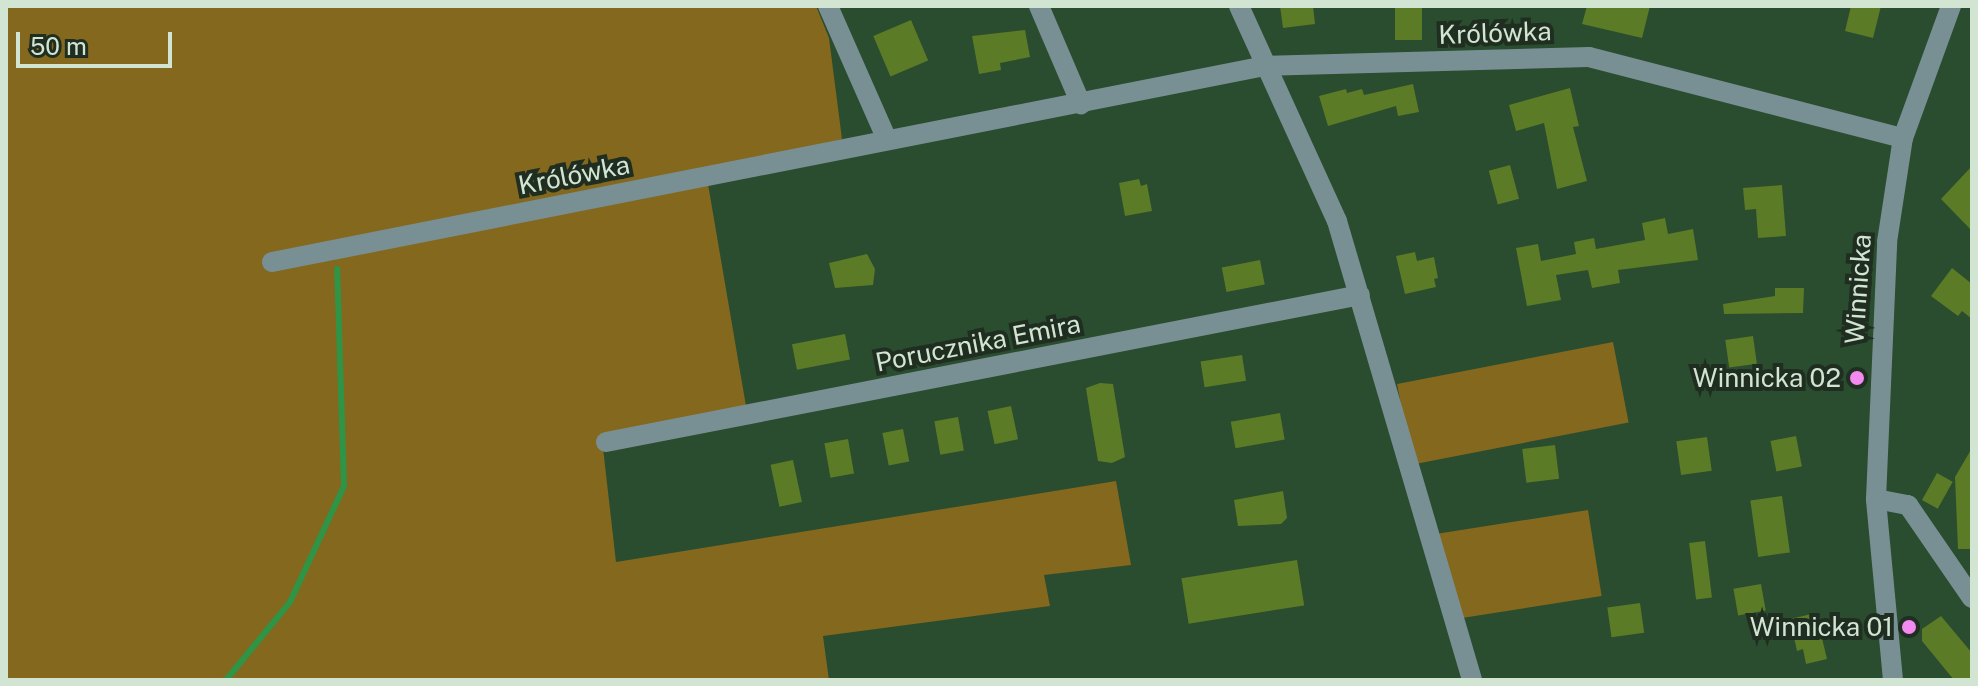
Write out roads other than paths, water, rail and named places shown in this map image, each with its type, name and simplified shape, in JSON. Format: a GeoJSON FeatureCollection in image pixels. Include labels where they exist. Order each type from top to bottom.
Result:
{"type":"FeatureCollection","features":[{"type":"Feature","properties":{"kind":"street"},"geometry":{"type":"LineString","coordinates":[[828,6],[887,140]]}},
{"type":"Feature","properties":{"kind":"street"},"geometry":{"type":"LineString","coordinates":[[1039,6],[1081,104]]}},
{"type":"Feature","properties":{"kind":"street"},"geometry":{"type":"LineString","coordinates":[[1239,6],[1337,221],[1472,680]]}},
{"type":"Feature","properties":{"kind":"street","name":"Winnicka"},"geometry":{"type":"LineString","coordinates":[[1893,680],[1876,499],[1881,318],[1903,138],[1951,6]]}},
{"type":"Feature","properties":{"kind":"street","name":"Królówka"},"geometry":{"type":"LineString","coordinates":[[272,262],[1265,66],[1589,57],[1903,138]]}},
{"type":"Feature","properties":{"kind":"street","name":"Porucznika Emira"},"geometry":{"type":"LineString","coordinates":[[606,442],[1360,295]]}},
{"type":"Feature","properties":{"kind":"street"},"geometry":{"type":"LineString","coordinates":[[1876,499],[1908,505],[1972,598]]}},
{"type":"Feature","properties":{"kind":"waterway"},"geometry":{"type":"LineString","coordinates":[[226,680],[290,602],[344,486],[337,269]]}},
{"type":"Feature","properties":{"kind":"place","name":"Winnicka 02"},"geometry":{"type":"Point","coordinates":[1857,378]}},
{"type":"Feature","properties":{"kind":"place","name":"Winnicka 01"},"geometry":{"type":"Point","coordinates":[1909,627]}}]}
